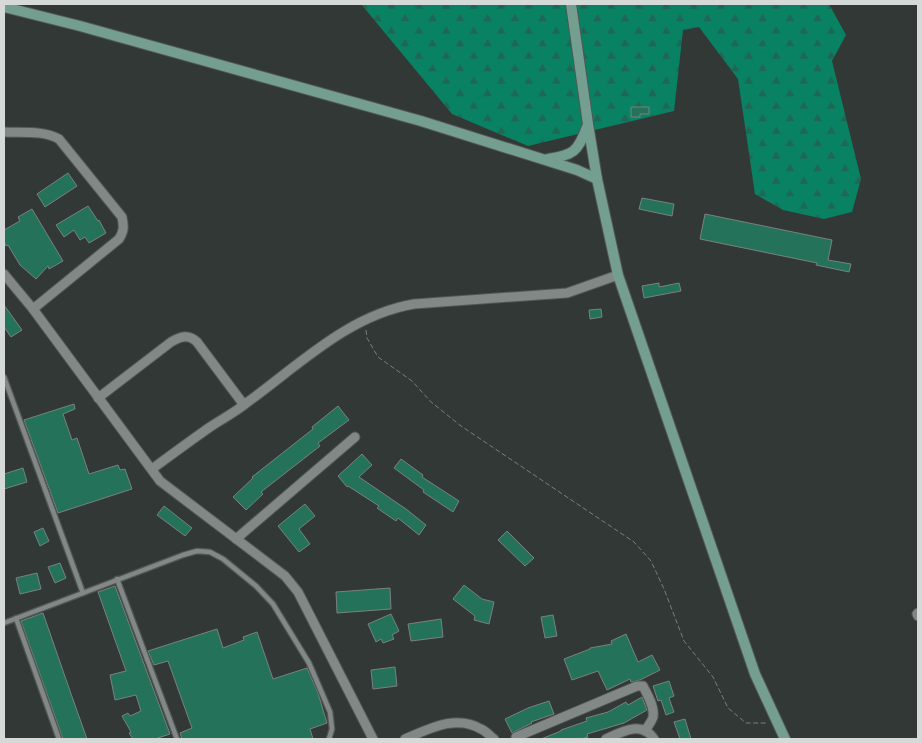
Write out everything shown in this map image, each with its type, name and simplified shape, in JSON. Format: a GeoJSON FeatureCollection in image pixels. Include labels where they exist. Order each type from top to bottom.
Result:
{"type":"FeatureCollection","features":[{"type":"Feature","properties":{"kind":"street"},"geometry":{"type":"LineString","coordinates":[[571,4],[597,179],[618,275],[755,674],[785,739]]}},
{"type":"Feature","properties":{"kind":"street"},"geometry":{"type":"LineString","coordinates":[[4,8],[80,26],[402,116],[577,170],[597,179]]}},
{"type":"Feature","properties":{"kind":"street"},"geometry":{"type":"LineString","coordinates":[[544,160],[567,155],[574,151],[580,145],[588,124]]}},
{"type":"Feature","properties":{"kind":"street"},"geometry":{"type":"LineString","coordinates":[[4,132],[44,133],[59,139],[122,217],[124,225],[124,232],[119,239],[33,309]]}},
{"type":"Feature","properties":{"kind":"street"},"geometry":{"type":"LineString","coordinates":[[4,274],[33,309],[160,480],[285,576],[298,592],[372,739]]}},
{"type":"Feature","properties":{"kind":"street"},"geometry":{"type":"LineString","coordinates":[[152,469],[244,405],[328,341],[394,308],[414,304],[567,293],[618,275]]}},
{"type":"Feature","properties":{"kind":"street"},"geometry":{"type":"LineString","coordinates":[[98,398],[171,342],[179,337],[186,336],[193,338],[197,342],[244,405]]}},
{"type":"Feature","properties":{"kind":"street"},"geometry":{"type":"LineString","coordinates":[[236,539],[356,437]]}},
{"type":"Feature","properties":{"kind":"street"},"geometry":{"type":"LineString","coordinates":[[516,737],[637,686],[642,686],[651,703],[653,712],[653,718],[646,731]]}},
{"type":"Feature","properties":{"kind":"street"},"geometry":{"type":"LineString","coordinates":[[405,739],[444,724],[465,722],[482,729],[494,739]]}},
{"type":"Feature","properties":{"kind":"street"},"geometry":{"type":"LineString","coordinates":[[606,739],[636,728],[646,731],[654,739]]}},
{"type":"Feature","properties":{"kind":"lane"},"geometry":{"type":"LineString","coordinates":[[4,377],[83,593]]}},
{"type":"Feature","properties":{"kind":"lane"},"geometry":{"type":"LineString","coordinates":[[4,623],[183,554],[197,551],[210,552],[224,559],[256,586],[273,604],[309,663],[330,712],[332,729],[329,739]]}},
{"type":"Feature","properties":{"kind":"lane"},"geometry":{"type":"LineString","coordinates":[[117,579],[177,739]]}},
{"type":"Feature","properties":{"kind":"lane"},"geometry":{"type":"LineString","coordinates":[[16,618],[59,739]]}},
{"type":"Feature","properties":{"kind":"path"},"geometry":{"type":"LineString","coordinates":[[365,321],[367,338],[378,357],[412,381],[432,402],[461,426],[634,542],[651,561],[684,641],[712,677],[728,708],[746,723],[778,723]]}},
{"type":"Feature","properties":{"kind":"green space"},"geometry":{"type":"Polygon","coordinates":[[[361,4],[829,4],[846,35],[832,61],[861,179],[852,212],[824,219],[783,210],[755,194],[738,79],[699,27],[683,30],[674,111],[528,146],[452,114],[361,4]]]}},
{"type":"Feature","properties":{"kind":"building"},"geometry":{"type":"Polygon","coordinates":[[[631,107],[649,107],[649,114],[631,117],[631,107]]]}},
{"type":"Feature","properties":{"kind":"building"},"geometry":{"type":"Polygon","coordinates":[[[68,173],[77,186],[45,207],[37,194],[68,173]]]}},
{"type":"Feature","properties":{"kind":"building"},"geometry":{"type":"Polygon","coordinates":[[[642,198],[674,204],[672,216],[639,209],[642,198]]]}},
{"type":"Feature","properties":{"kind":"building"},"geometry":{"type":"Polygon","coordinates":[[[88,206],[106,233],[89,243],[85,237],[80,240],[74,230],[64,237],[56,225],[88,206]]]}},
{"type":"Feature","properties":{"kind":"building"},"geometry":{"type":"Polygon","coordinates":[[[32,209],[63,261],[49,269],[48,266],[36,279],[20,265],[4,241],[4,230],[20,221],[18,217],[32,209]]]}},
{"type":"Feature","properties":{"kind":"building"},"geometry":{"type":"Polygon","coordinates":[[[705,214],[832,240],[828,260],[851,264],[849,272],[816,265],[817,263],[700,239],[705,214]]]}},
{"type":"Feature","properties":{"kind":"building"},"geometry":{"type":"Polygon","coordinates":[[[659,283],[659,287],[679,283],[681,291],[644,298],[642,286],[659,283]]]}},
{"type":"Feature","properties":{"kind":"building"},"geometry":{"type":"Polygon","coordinates":[[[4,305],[22,330],[11,337],[4,327],[4,305]]]}},
{"type":"Feature","properties":{"kind":"building"},"geometry":{"type":"Polygon","coordinates":[[[601,309],[602,317],[590,319],[589,310],[601,309]]]}},
{"type":"Feature","properties":{"kind":"building"},"geometry":{"type":"Polygon","coordinates":[[[74,404],[75,409],[63,414],[72,440],[77,438],[89,474],[118,465],[120,470],[125,469],[132,489],[58,513],[24,420],[74,404]]]}},
{"type":"Feature","properties":{"kind":"building"},"geometry":{"type":"Polygon","coordinates":[[[338,406],[349,420],[318,443],[320,446],[261,492],[263,494],[246,510],[233,497],[252,477],[313,429],[312,427],[338,406]]]}},
{"type":"Feature","properties":{"kind":"building"},"geometry":{"type":"Polygon","coordinates":[[[362,454],[372,465],[359,477],[426,525],[419,535],[398,518],[396,521],[377,508],[379,506],[347,487],[338,476],[362,454]]]}},
{"type":"Feature","properties":{"kind":"building"},"geometry":{"type":"Polygon","coordinates":[[[401,459],[423,475],[422,477],[459,501],[453,512],[423,492],[424,490],[394,468],[401,459]]]}},
{"type":"Feature","properties":{"kind":"building"},"geometry":{"type":"Polygon","coordinates":[[[23,468],[27,482],[4,489],[4,474],[23,468]]]}},
{"type":"Feature","properties":{"kind":"building"},"geometry":{"type":"Polygon","coordinates":[[[305,504],[315,516],[299,529],[310,544],[299,552],[278,526],[305,504]]]}},
{"type":"Feature","properties":{"kind":"building"},"geometry":{"type":"Polygon","coordinates":[[[164,506],[192,528],[185,536],[157,515],[164,506]]]}},
{"type":"Feature","properties":{"kind":"building"},"geometry":{"type":"Polygon","coordinates":[[[43,528],[49,541],[40,546],[34,532],[43,528]]]}},
{"type":"Feature","properties":{"kind":"building"},"geometry":{"type":"Polygon","coordinates":[[[507,531],[534,558],[525,566],[498,540],[507,531]]]}},
{"type":"Feature","properties":{"kind":"building"},"geometry":{"type":"Polygon","coordinates":[[[60,563],[66,578],[55,583],[48,567],[60,563]]]}},
{"type":"Feature","properties":{"kind":"building"},"geometry":{"type":"Polygon","coordinates":[[[37,573],[41,589],[20,594],[16,578],[37,573]]]}},
{"type":"Feature","properties":{"kind":"building"},"geometry":{"type":"Polygon","coordinates":[[[464,585],[482,599],[494,602],[489,624],[474,620],[475,616],[453,599],[464,585]]]}},
{"type":"Feature","properties":{"kind":"building"},"geometry":{"type":"Polygon","coordinates":[[[115,586],[170,734],[155,739],[133,739],[129,733],[131,732],[122,716],[128,713],[130,716],[141,711],[136,695],[115,700],[110,675],[126,671],[98,592],[115,586]]]}},
{"type":"Feature","properties":{"kind":"building"},"geometry":{"type":"Polygon","coordinates":[[[390,588],[391,609],[337,613],[336,592],[390,588]]]}},
{"type":"Feature","properties":{"kind":"building"},"geometry":{"type":"Polygon","coordinates":[[[43,613],[87,739],[63,739],[21,621],[43,613]]]}},
{"type":"Feature","properties":{"kind":"building"},"geometry":{"type":"Polygon","coordinates":[[[391,614],[399,631],[392,635],[394,639],[383,643],[381,639],[376,642],[368,624],[391,614]]]}},
{"type":"Feature","properties":{"kind":"building"},"geometry":{"type":"Polygon","coordinates":[[[553,615],[557,636],[545,638],[541,617],[553,615]]]}},
{"type":"Feature","properties":{"kind":"building"},"geometry":{"type":"Polygon","coordinates":[[[441,619],[443,637],[411,641],[408,624],[441,619]]]}},
{"type":"Feature","properties":{"kind":"building"},"geometry":{"type":"Polygon","coordinates":[[[217,629],[223,648],[244,640],[243,637],[257,632],[273,679],[307,668],[318,693],[327,723],[310,729],[313,739],[182,739],[180,733],[192,728],[168,661],[154,665],[148,651],[217,629]]]}},
{"type":"Feature","properties":{"kind":"building"},"geometry":{"type":"Polygon","coordinates":[[[626,634],[638,662],[652,655],[660,670],[640,680],[631,682],[630,679],[607,690],[598,671],[572,680],[564,659],[590,648],[612,644],[611,641],[626,634]]]}},
{"type":"Feature","properties":{"kind":"building"},"geometry":{"type":"Polygon","coordinates":[[[395,667],[397,686],[373,689],[371,670],[395,667]]]}},
{"type":"Feature","properties":{"kind":"building"},"geometry":{"type":"Polygon","coordinates":[[[669,681],[674,696],[669,698],[674,712],[666,715],[661,700],[658,701],[653,686],[669,681]]]}},
{"type":"Feature","properties":{"kind":"building"},"geometry":{"type":"Polygon","coordinates":[[[642,697],[647,710],[624,723],[587,734],[588,737],[581,739],[541,739],[587,721],[586,718],[608,712],[626,702],[628,705],[642,697]]]}},
{"type":"Feature","properties":{"kind":"building"},"geometry":{"type":"Polygon","coordinates":[[[549,701],[554,714],[531,722],[512,733],[505,719],[549,701]]]}},
{"type":"Feature","properties":{"kind":"building"},"geometry":{"type":"Polygon","coordinates":[[[685,719],[691,739],[680,739],[674,722],[685,719]]]}}]}
